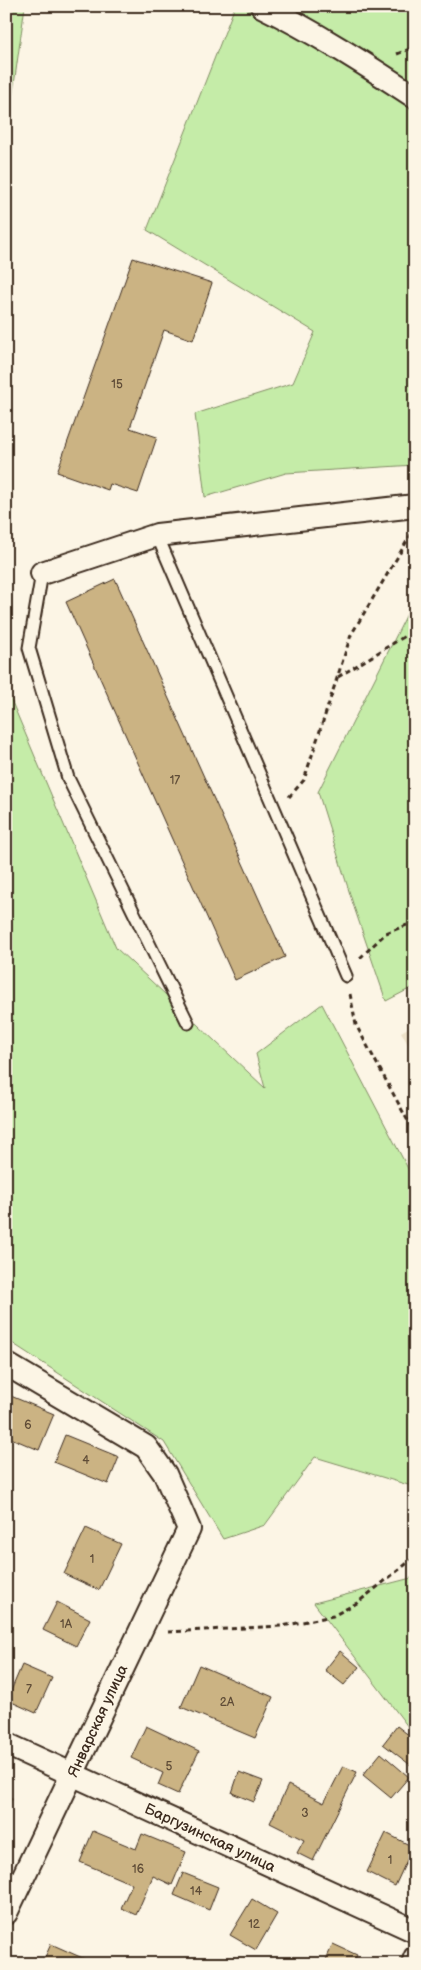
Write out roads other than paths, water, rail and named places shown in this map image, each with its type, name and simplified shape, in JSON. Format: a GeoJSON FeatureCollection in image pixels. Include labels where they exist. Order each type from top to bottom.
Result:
{"type":"FeatureCollection","features":[{"type":"Feature","properties":{"kind":"street"},"geometry":{"type":"LineString","coordinates":[[262,6],[359,60],[415,96]]}},
{"type":"Feature","properties":{"kind":"street"},"geometry":{"type":"LineString","coordinates":[[42,573],[157,535],[415,506]]}},
{"type":"Feature","properties":{"kind":"street","name":"Январская улица"},"geometry":{"type":"LineString","coordinates":[[6,1364],[146,1447],[165,1474],[189,1529],[6,1913]]}},
{"type":"Feature","properties":{"kind":"street","name":"Баргузинская улица"},"geometry":{"type":"LineString","coordinates":[[6,1744],[415,1931]]}},
{"type":"Feature","properties":{"kind":"street"},"geometry":{"type":"LineString","coordinates":[[413,1964],[415,1958]]}},
{"type":"Feature","properties":{"kind":"lane"},"geometry":{"type":"LineString","coordinates":[[157,535],[346,976]]}},
{"type":"Feature","properties":{"kind":"lane"},"geometry":{"type":"LineString","coordinates":[[42,573],[29,648],[68,778],[188,1023]]}}]}
